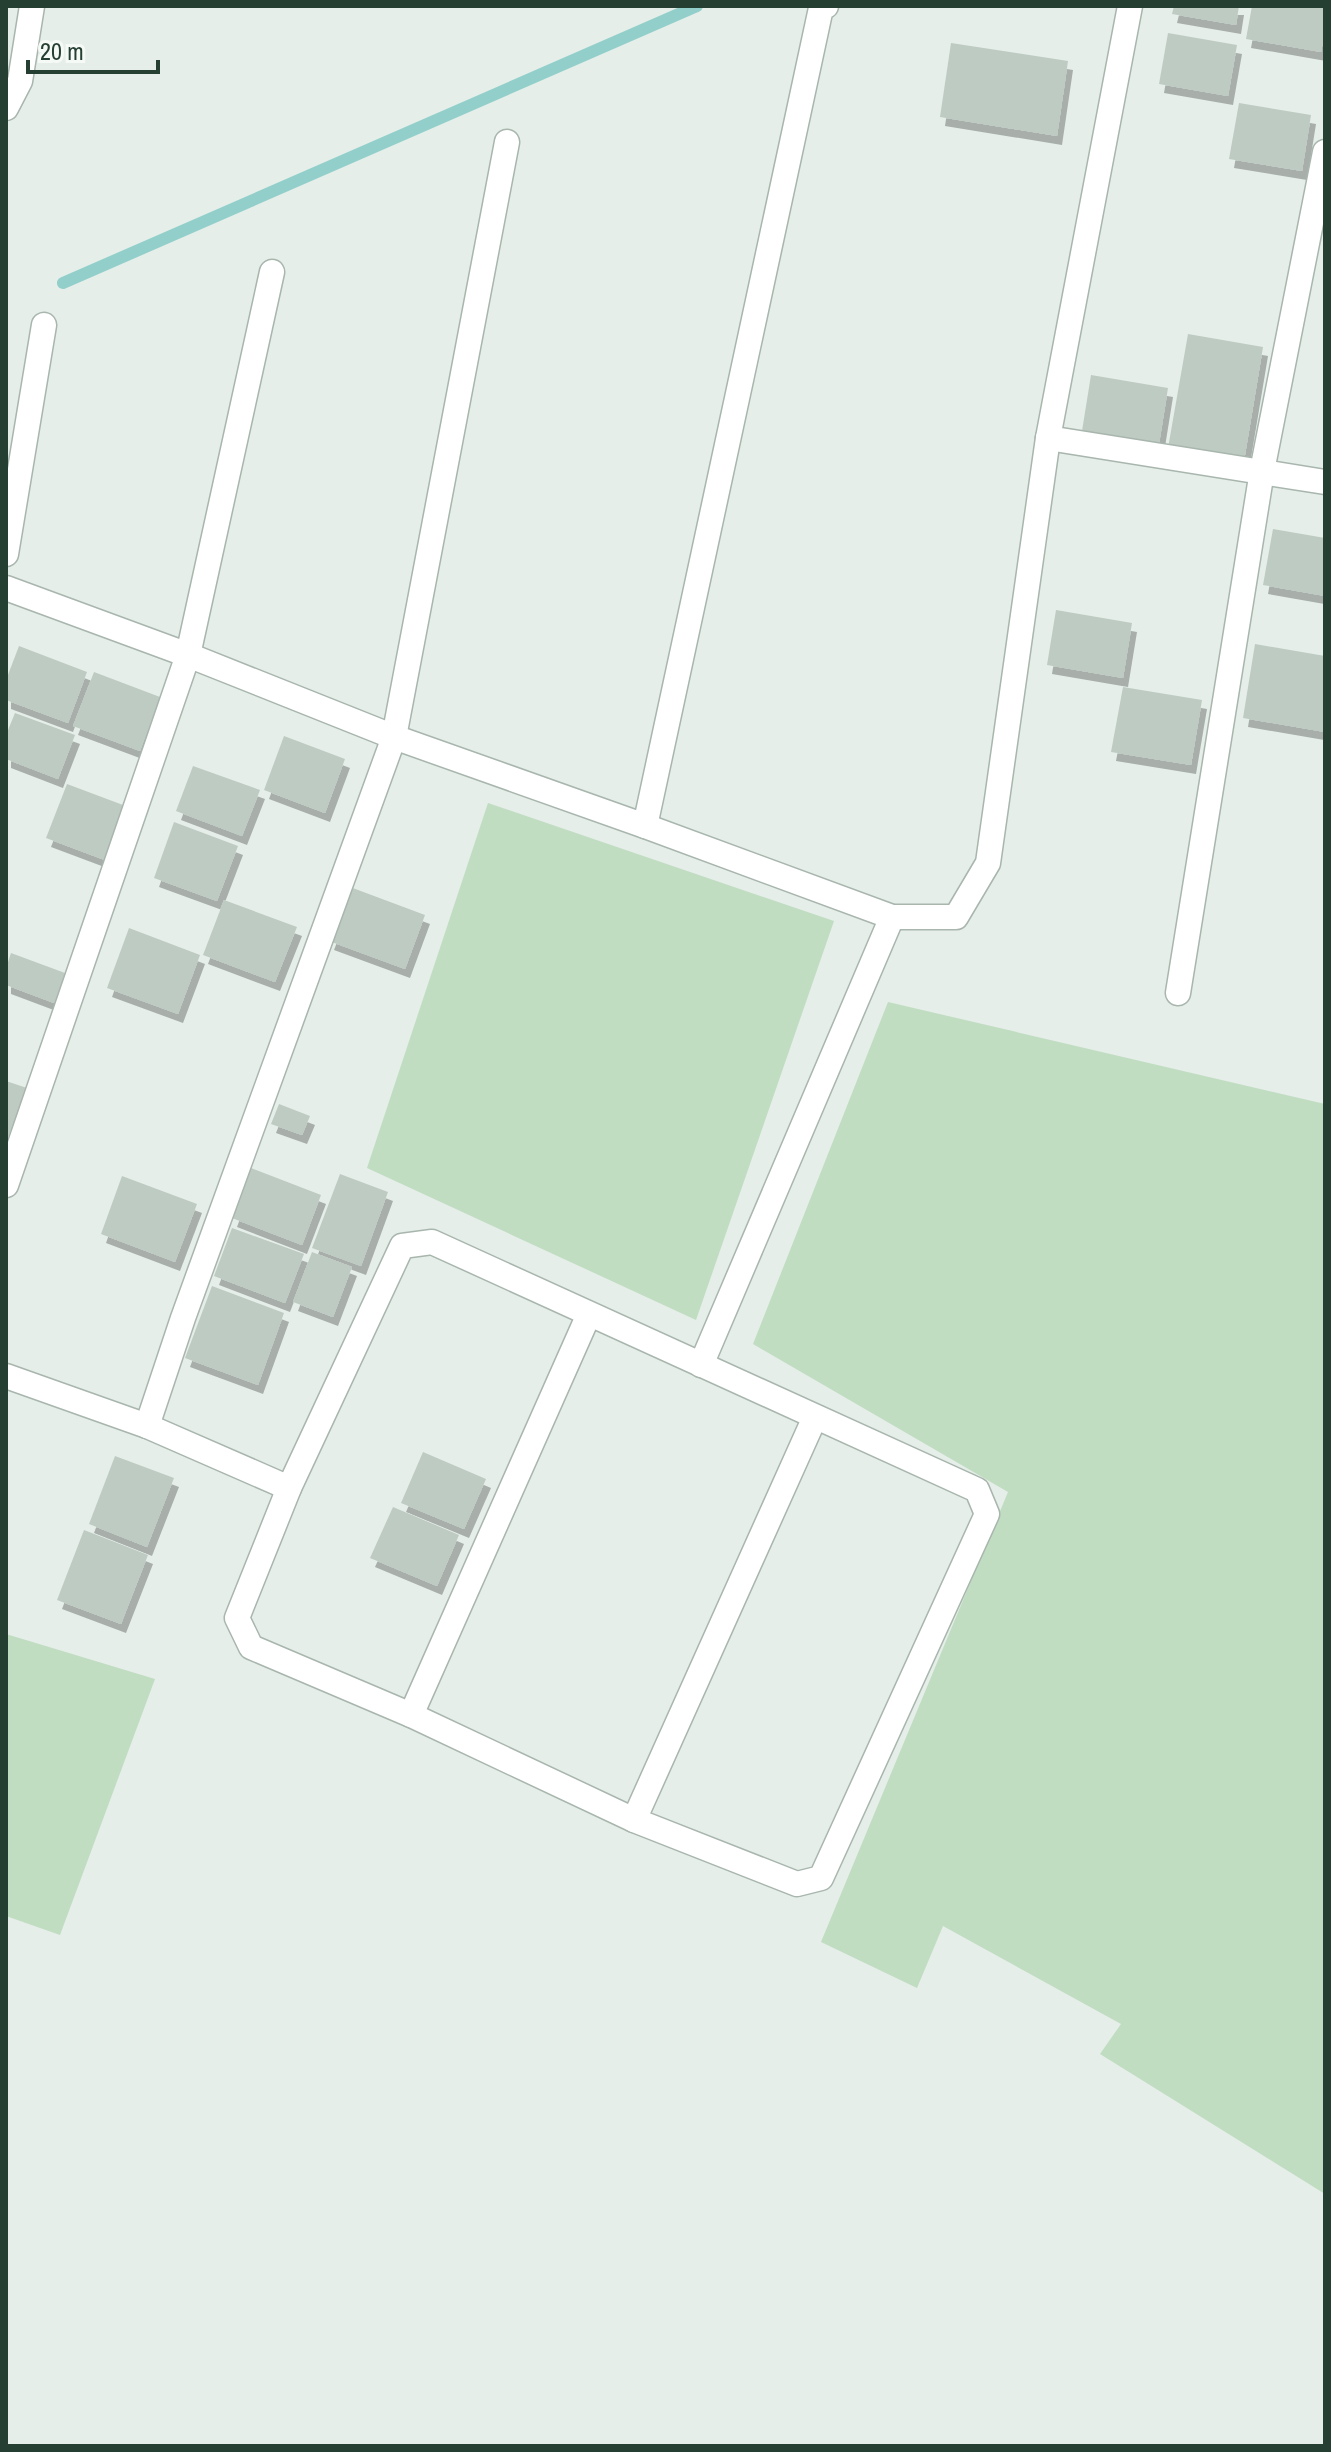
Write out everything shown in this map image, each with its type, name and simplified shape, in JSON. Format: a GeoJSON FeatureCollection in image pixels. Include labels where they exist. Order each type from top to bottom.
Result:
{"type":"FeatureCollection","features":[{"type":"Feature","properties":{"kind":"street"},"geometry":{"type":"LineString","coordinates":[[6,108],[20,81],[32,6]]}},
{"type":"Feature","properties":{"kind":"street"},"geometry":{"type":"LineString","coordinates":[[645,826],[821,8],[826,6]]}},
{"type":"Feature","properties":{"kind":"street"},"geometry":{"type":"LineString","coordinates":[[6,588],[188,655],[394,737],[892,917],[956,917],[988,863],[1048,438],[1130,6]]}},
{"type":"Feature","properties":{"kind":"street"},"geometry":{"type":"LineString","coordinates":[[147,1426],[183,1318],[394,737],[507,142]]}},
{"type":"Feature","properties":{"kind":"street"},"geometry":{"type":"LineString","coordinates":[[1178,993],[1262,471],[1325,152]]}},
{"type":"Feature","properties":{"kind":"street"},"geometry":{"type":"LineString","coordinates":[[6,1185],[188,655],[272,272]]}},
{"type":"Feature","properties":{"kind":"street"},"geometry":{"type":"LineString","coordinates":[[6,554],[44,325]]}},
{"type":"Feature","properties":{"kind":"street"},"geometry":{"type":"LineString","coordinates":[[1048,438],[1325,482]]}},
{"type":"Feature","properties":{"kind":"street"},"geometry":{"type":"LineString","coordinates":[[701,1365],[892,917]]}},
{"type":"Feature","properties":{"kind":"street"},"geometry":{"type":"LineString","coordinates":[[432,1242],[589,1314],[977,1490],[987,1514],[821,1878],[797,1884],[634,1820],[411,1715],[251,1647],[237,1618],[289,1488],[402,1246],[432,1242]]}},
{"type":"Feature","properties":{"kind":"street"},"geometry":{"type":"LineString","coordinates":[[411,1715],[589,1314]]}},
{"type":"Feature","properties":{"kind":"street"},"geometry":{"type":"LineString","coordinates":[[6,1376],[147,1426],[289,1488]]}},
{"type":"Feature","properties":{"kind":"street"},"geometry":{"type":"LineString","coordinates":[[634,1820],[815,1417]]}},
{"type":"Feature","properties":{"kind":"green space"},"geometry":{"type":"Polygon","coordinates":[[[488,803],[834,921],[696,1320],[367,1168],[488,803]]]}},
{"type":"Feature","properties":{"kind":"green space"},"geometry":{"type":"Polygon","coordinates":[[[888,1002],[1325,1104],[1325,2194],[1100,2054],[1121,2024],[943,1926],[917,1988],[821,1942],[1008,1492],[753,1344],[888,1002]]]}},
{"type":"Feature","properties":{"kind":"green space"},"geometry":{"type":"Polygon","coordinates":[[[6,1634],[155,1679],[60,1935],[6,1916],[6,1634]]]}},
{"type":"Feature","properties":{"kind":"building"},"geometry":{"type":"Polygon","coordinates":[[[1174,6],[1239,6],[1236,25],[1172,14],[1174,6]]]}},
{"type":"Feature","properties":{"kind":"building"},"geometry":{"type":"Polygon","coordinates":[[[1252,6],[1325,6],[1321,52],[1246,39],[1252,6]]]}},
{"type":"Feature","properties":{"kind":"building"},"geometry":{"type":"Polygon","coordinates":[[[1168,33],[1237,45],[1228,96],[1159,84],[1168,33]]]}},
{"type":"Feature","properties":{"kind":"building"},"geometry":{"type":"Polygon","coordinates":[[[951,43],[1068,61],[1057,136],[940,117],[951,43]]]}},
{"type":"Feature","properties":{"kind":"building"},"geometry":{"type":"Polygon","coordinates":[[[1239,103],[1311,115],[1302,171],[1229,159],[1239,103]]]}},
{"type":"Feature","properties":{"kind":"building"},"geometry":{"type":"Polygon","coordinates":[[[1188,334],[1263,347],[1244,461],[1168,448],[1188,334]]]}},
{"type":"Feature","properties":{"kind":"building"},"geometry":{"type":"Polygon","coordinates":[[[1091,375],[1168,388],[1159,444],[1082,431],[1091,375]]]}},
{"type":"Feature","properties":{"kind":"building"},"geometry":{"type":"Polygon","coordinates":[[[1273,529],[1325,538],[1325,596],[1263,585],[1273,529]]]}},
{"type":"Feature","properties":{"kind":"building"},"geometry":{"type":"Polygon","coordinates":[[[1056,610],[1132,623],[1123,678],[1047,665],[1056,610]]]}},
{"type":"Feature","properties":{"kind":"building"},"geometry":{"type":"Polygon","coordinates":[[[1255,644],[1325,656],[1325,732],[1243,718],[1255,644]]]}},
{"type":"Feature","properties":{"kind":"building"},"geometry":{"type":"Polygon","coordinates":[[[19,646],[87,672],[68,723],[6,700],[6,680],[19,646]]]}},
{"type":"Feature","properties":{"kind":"building"},"geometry":{"type":"Polygon","coordinates":[[[94,672],[160,697],[140,751],[73,726],[94,672]]]}},
{"type":"Feature","properties":{"kind":"building"},"geometry":{"type":"Polygon","coordinates":[[[1123,687],[1202,700],[1191,765],[1111,752],[1123,687]]]}},
{"type":"Feature","properties":{"kind":"building"},"geometry":{"type":"Polygon","coordinates":[[[15,713],[75,735],[58,779],[6,759],[6,735],[15,713]]]}},
{"type":"Feature","properties":{"kind":"building"},"geometry":{"type":"Polygon","coordinates":[[[284,736],[345,759],[325,813],[264,790],[284,736]]]}},
{"type":"Feature","properties":{"kind":"building"},"geometry":{"type":"Polygon","coordinates":[[[193,766],[260,790],[242,836],[176,811],[193,766]]]}},
{"type":"Feature","properties":{"kind":"building"},"geometry":{"type":"Polygon","coordinates":[[[67,784],[131,808],[110,862],[46,838],[67,784]]]}},
{"type":"Feature","properties":{"kind":"building"},"geometry":{"type":"Polygon","coordinates":[[[174,822],[238,846],[217,901],[154,878],[174,822]]]}},
{"type":"Feature","properties":{"kind":"building"},"geometry":{"type":"Polygon","coordinates":[[[350,887],[425,915],[405,969],[329,941],[350,887]]]}},
{"type":"Feature","properties":{"kind":"building"},"geometry":{"type":"Polygon","coordinates":[[[224,900],[297,927],[275,982],[203,955],[224,900]]]}},
{"type":"Feature","properties":{"kind":"building"},"geometry":{"type":"Polygon","coordinates":[[[129,928],[200,955],[178,1014],[107,988],[129,928]]]}},
{"type":"Feature","properties":{"kind":"building"},"geometry":{"type":"Polygon","coordinates":[[[11,953],[65,973],[54,1003],[6,985],[6,968],[11,953]]]}},
{"type":"Feature","properties":{"kind":"building"},"geometry":{"type":"Polygon","coordinates":[[[6,1081],[27,1088],[6,1143],[6,1081]]]}},
{"type":"Feature","properties":{"kind":"building"},"geometry":{"type":"Polygon","coordinates":[[[279,1104],[310,1116],[302,1135],[271,1124],[279,1104]]]}},
{"type":"Feature","properties":{"kind":"building"},"geometry":{"type":"Polygon","coordinates":[[[251,1168],[321,1195],[302,1245],[232,1218],[251,1168]]]}},
{"type":"Feature","properties":{"kind":"building"},"geometry":{"type":"Polygon","coordinates":[[[340,1174],[388,1192],[361,1266],[312,1248],[340,1174]]]}},
{"type":"Feature","properties":{"kind":"building"},"geometry":{"type":"Polygon","coordinates":[[[122,1176],[197,1204],[175,1262],[101,1234],[122,1176]]]}},
{"type":"Feature","properties":{"kind":"building"},"geometry":{"type":"Polygon","coordinates":[[[232,1228],[304,1254],[285,1303],[214,1276],[232,1228]]]}},
{"type":"Feature","properties":{"kind":"building"},"geometry":{"type":"Polygon","coordinates":[[[312,1252],[352,1267],[333,1317],[293,1302],[312,1252]]]}},
{"type":"Feature","properties":{"kind":"building"},"geometry":{"type":"Polygon","coordinates":[[[212,1286],[284,1313],[258,1385],[185,1358],[212,1286]]]}},
{"type":"Feature","properties":{"kind":"building"},"geometry":{"type":"Polygon","coordinates":[[[423,1452],[486,1479],[464,1529],[401,1503],[423,1452]]]}},
{"type":"Feature","properties":{"kind":"building"},"geometry":{"type":"Polygon","coordinates":[[[115,1456],[174,1478],[147,1547],[89,1524],[115,1456]]]}},
{"type":"Feature","properties":{"kind":"building"},"geometry":{"type":"Polygon","coordinates":[[[393,1507],[459,1535],[437,1586],[370,1558],[393,1507]]]}},
{"type":"Feature","properties":{"kind":"building"},"geometry":{"type":"Polygon","coordinates":[[[84,1530],[148,1555],[121,1624],[57,1600],[84,1530]]]}},
{"type":"Feature","properties":{"kind":"waterway"},"geometry":{"type":"LineString","coordinates":[[63,283],[697,6]]}}]}
